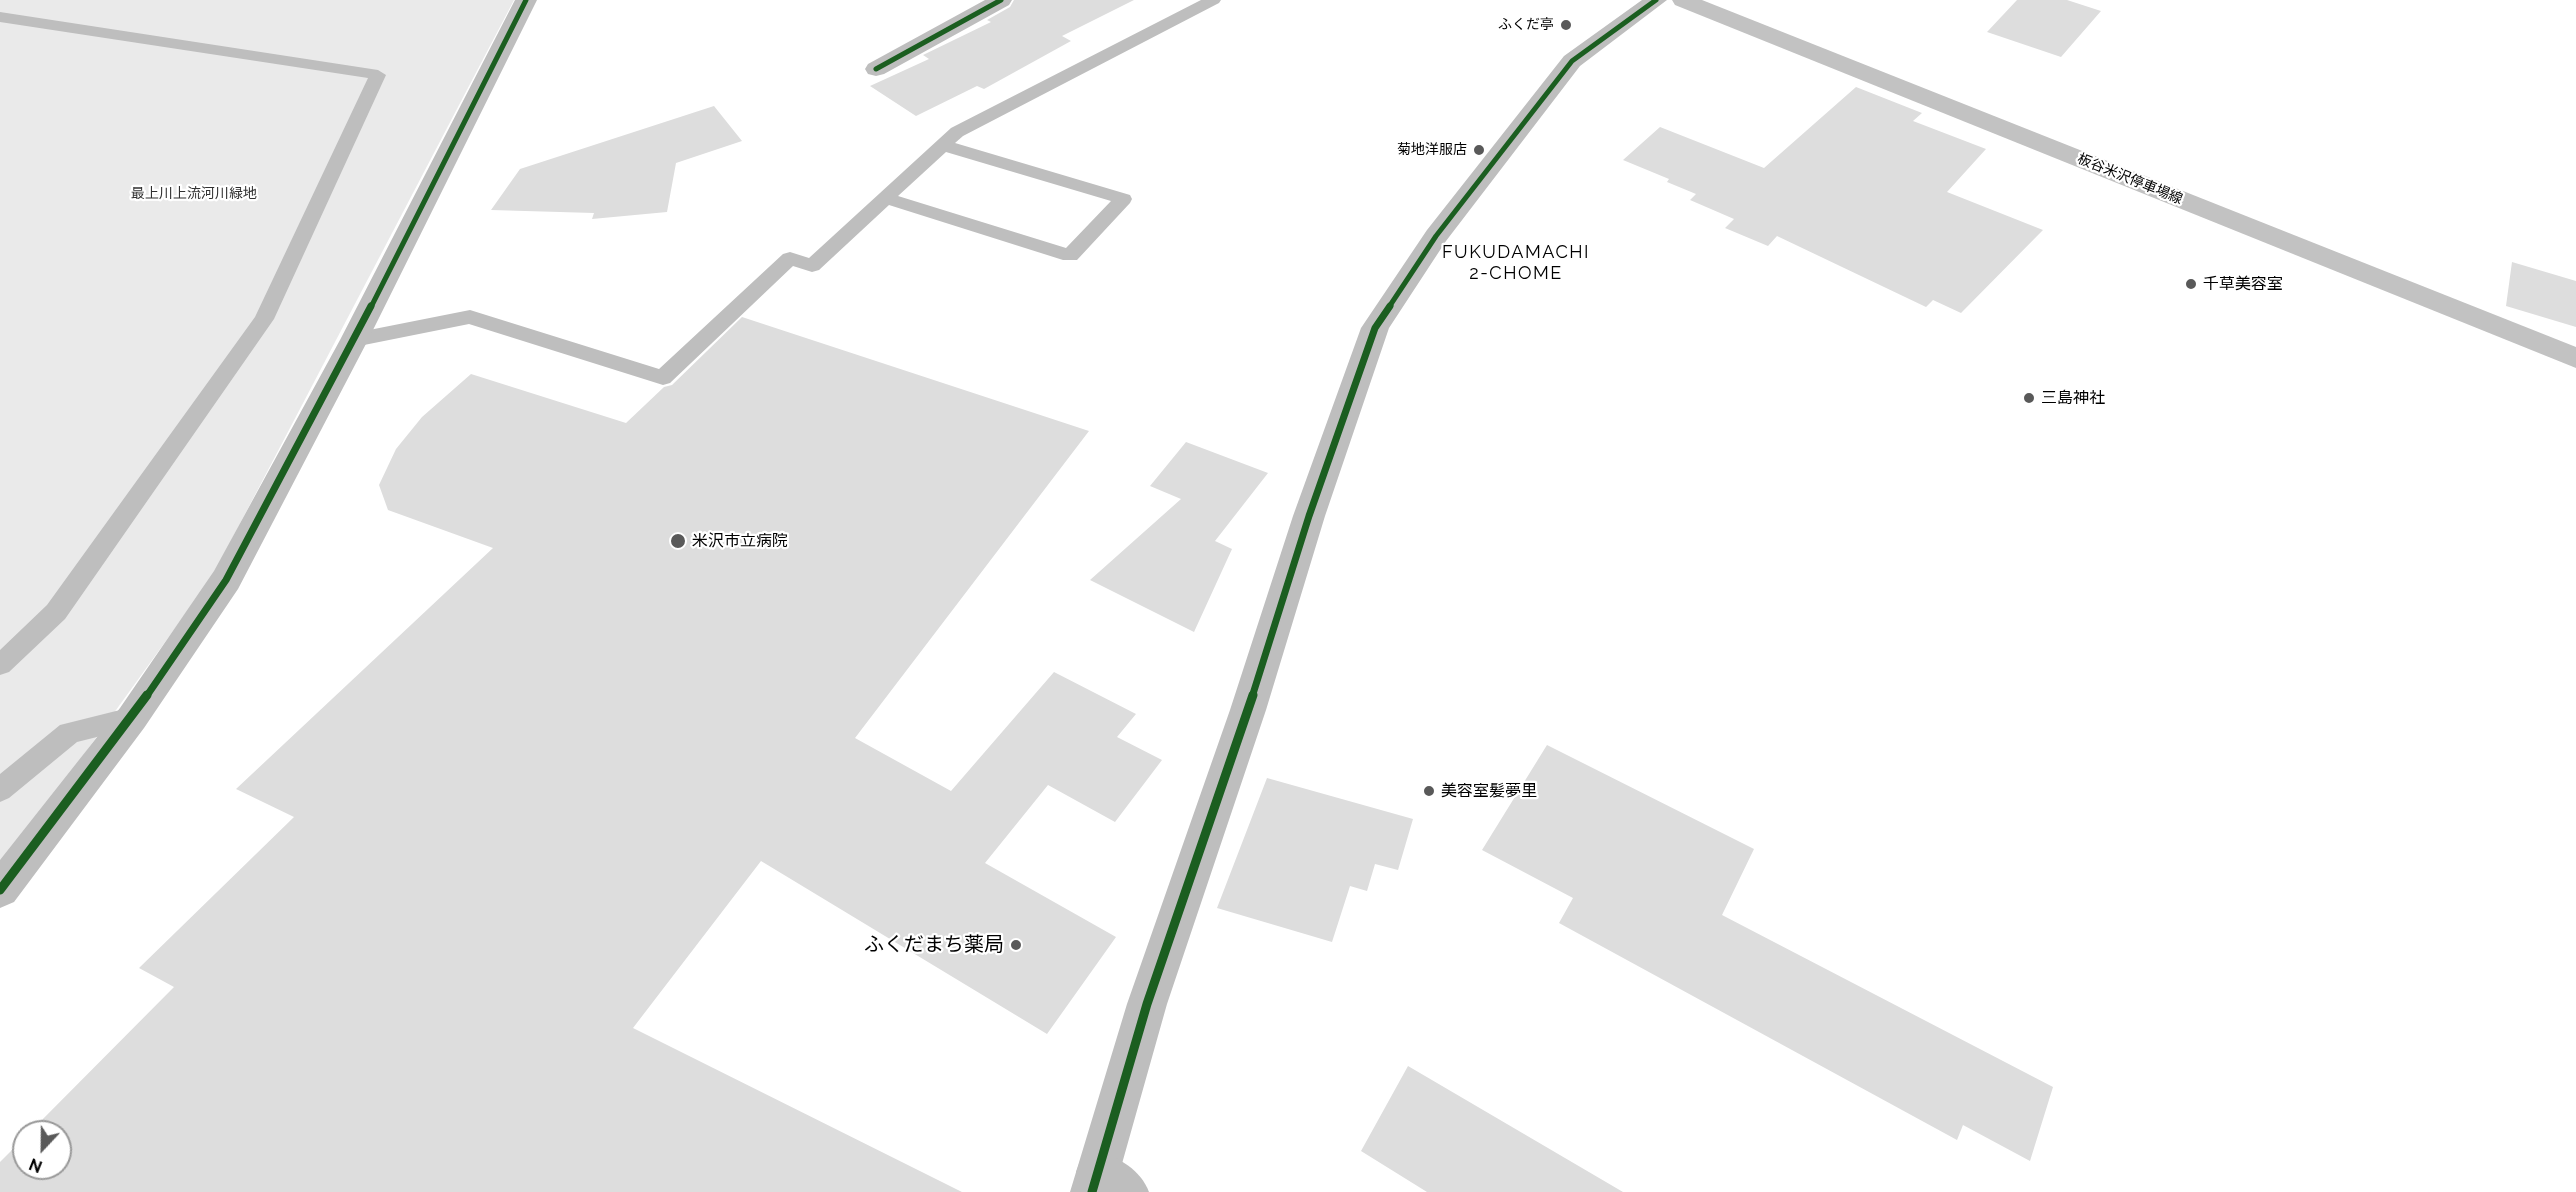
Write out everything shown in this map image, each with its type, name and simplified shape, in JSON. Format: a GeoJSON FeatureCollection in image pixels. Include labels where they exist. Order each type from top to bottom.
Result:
{"type":"FeatureCollection","features":[{"type":"Feature","properties":{"kind":"main road","name":"板谷米沢停車場線"},"geometry":{"type":"LineString","coordinates":[[1683,0],[2576,358]]}},
{"type":"Feature","properties":{"kind":"street"},"geometry":{"type":"LineString","coordinates":[[0,890],[132,718],[226,580],[354,340],[526,0]]}},
{"type":"Feature","properties":{"kind":"street"},"geometry":{"type":"LineString","coordinates":[[876,69],[1001,0]]}},
{"type":"Feature","properties":{"kind":"street"},"geometry":{"type":"LineString","coordinates":[[1106,1185],[1147,1004],[1248,710],[1309,516],[1375,328],[1436,236],[1572,61],[1656,0]]}},
{"type":"Feature","properties":{"kind":"lane"},"geometry":{"type":"LineString","coordinates":[[354,340],[470,317],[663,378],[790,258],[812,266],[957,132],[1213,0]]}},
{"type":"Feature","properties":{"kind":"lane"},"geometry":{"type":"LineString","coordinates":[[0,17],[378,75],[264,319],[56,612],[0,665]]}},
{"type":"Feature","properties":{"kind":"lane"},"geometry":{"type":"LineString","coordinates":[[885,198],[1070,256],[1123,199],[941,145]]}},
{"type":"Feature","properties":{"kind":"lane"},"geometry":{"type":"LineString","coordinates":[[0,790],[69,733],[132,718]]}},
{"type":"Feature","properties":{"kind":"green space","name":"最上川上流河川緑地"},"geometry":{"type":"Polygon","coordinates":[[[0,0],[514,0],[212,577],[41,814],[0,864],[0,0]]]}},
{"type":"Feature","properties":{"kind":"building"},"geometry":{"type":"Polygon","coordinates":[[[1014,0],[1134,0],[1062,36],[1071,41],[984,89],[977,86],[916,116],[870,86],[929,59],[923,55],[991,22],[987,20],[1010,7],[1014,0]]]}},
{"type":"Feature","properties":{"kind":"building"},"geometry":{"type":"Polygon","coordinates":[[[2017,0],[2067,0],[2101,11],[2061,57],[1987,32],[2017,0]]]}},
{"type":"Feature","properties":{"kind":"building"},"geometry":{"type":"Polygon","coordinates":[[[1856,87],[1922,113],[1913,121],[1986,149],[1947,192],[2043,230],[1961,313],[1933,300],[1926,307],[1777,236],[1768,246],[1725,228],[1734,219],[1690,200],[1696,194],[1667,182],[1669,179],[1623,160],[1660,127],[1764,168],[1856,87]]]}},
{"type":"Feature","properties":{"kind":"building"},"geometry":{"type":"Polygon","coordinates":[[[714,106],[742,141],[676,163],[667,212],[592,219],[594,213],[491,210],[520,169],[714,106]]]}},
{"type":"Feature","properties":{"kind":"building"},"geometry":{"type":"Polygon","coordinates":[[[2512,262],[2576,281],[2576,327],[2506,306],[2512,262]]]}},
{"type":"Feature","properties":{"kind":"building"},"geometry":{"type":"Polygon","coordinates":[[[742,317],[1089,431],[855,738],[951,791],[1054,672],[1136,714],[1117,737],[1162,760],[1115,822],[1048,785],[985,863],[1116,937],[1047,1034],[761,861],[633,1028],[962,1192],[0,1192],[0,1162],[12,1150],[12,1180],[72,1180],[72,1120],[42,1120],[174,987],[139,968],[294,817],[236,789],[493,548],[388,510],[379,485],[396,449],[422,417],[471,374],[626,423],[664,387],[672,385],[742,317]]]}},
{"type":"Feature","properties":{"kind":"building"},"geometry":{"type":"Polygon","coordinates":[[[1186,442],[1268,473],[1215,541],[1232,549],[1194,632],[1090,580],[1181,499],[1150,486],[1186,442]]]}},
{"type":"Feature","properties":{"kind":"building"},"geometry":{"type":"Polygon","coordinates":[[[1547,745],[1754,849],[1722,915],[2053,1087],[2030,1161],[1963,1125],[1957,1140],[1559,923],[1573,898],[1482,850],[1547,745]]]}},
{"type":"Feature","properties":{"kind":"building"},"geometry":{"type":"Polygon","coordinates":[[[1267,778],[1413,819],[1398,870],[1375,864],[1367,891],[1350,886],[1332,942],[1217,908],[1267,778]]]}},
{"type":"Feature","properties":{"kind":"building"},"geometry":{"type":"Polygon","coordinates":[[[1408,1066],[1623,1192],[1427,1192],[1361,1151],[1408,1066]]]}},
{"type":"Feature","properties":{"kind":"cycle path"},"geometry":{"type":"LineString","coordinates":[[0,890],[132,718],[226,580],[354,340],[526,0]]}},
{"type":"Feature","properties":{"kind":"cycle path"},"geometry":{"type":"LineString","coordinates":[[876,69],[1001,0]]}},
{"type":"Feature","properties":{"kind":"cycle path"},"geometry":{"type":"LineString","coordinates":[[1092,1192],[1147,1004],[1248,710],[1309,516],[1375,328],[1436,236],[1572,61],[1656,0]]}},
{"type":"Feature","properties":{"kind":"place","name":"ふくだ亭"},"geometry":{"type":"Point","coordinates":[1566,25]}},
{"type":"Feature","properties":{"kind":"place","name":"菊地洋服店"},"geometry":{"type":"Point","coordinates":[1479,150]}},
{"type":"Feature","properties":{"kind":"place","name":"千草美容室"},"geometry":{"type":"Point","coordinates":[2191,284]}},
{"type":"Feature","properties":{"kind":"place","name":"三島神社"},"geometry":{"type":"Point","coordinates":[2029,398]}},
{"type":"Feature","properties":{"kind":"place","name":"米沢市立病院"},"geometry":{"type":"Point","coordinates":[678,541]}},
{"type":"Feature","properties":{"kind":"place","name":"美容室髪夢里"},"geometry":{"type":"Point","coordinates":[1429,791]}},
{"type":"Feature","properties":{"kind":"place","name":"ふくだまち薬局"},"geometry":{"type":"Point","coordinates":[1016,945]}},
{"type":"Feature","properties":{"kind":"district","name":"FUKUDAMACHI 2-CHOME"},"geometry":{"type":"Point","coordinates":[1516,263]}}]}
